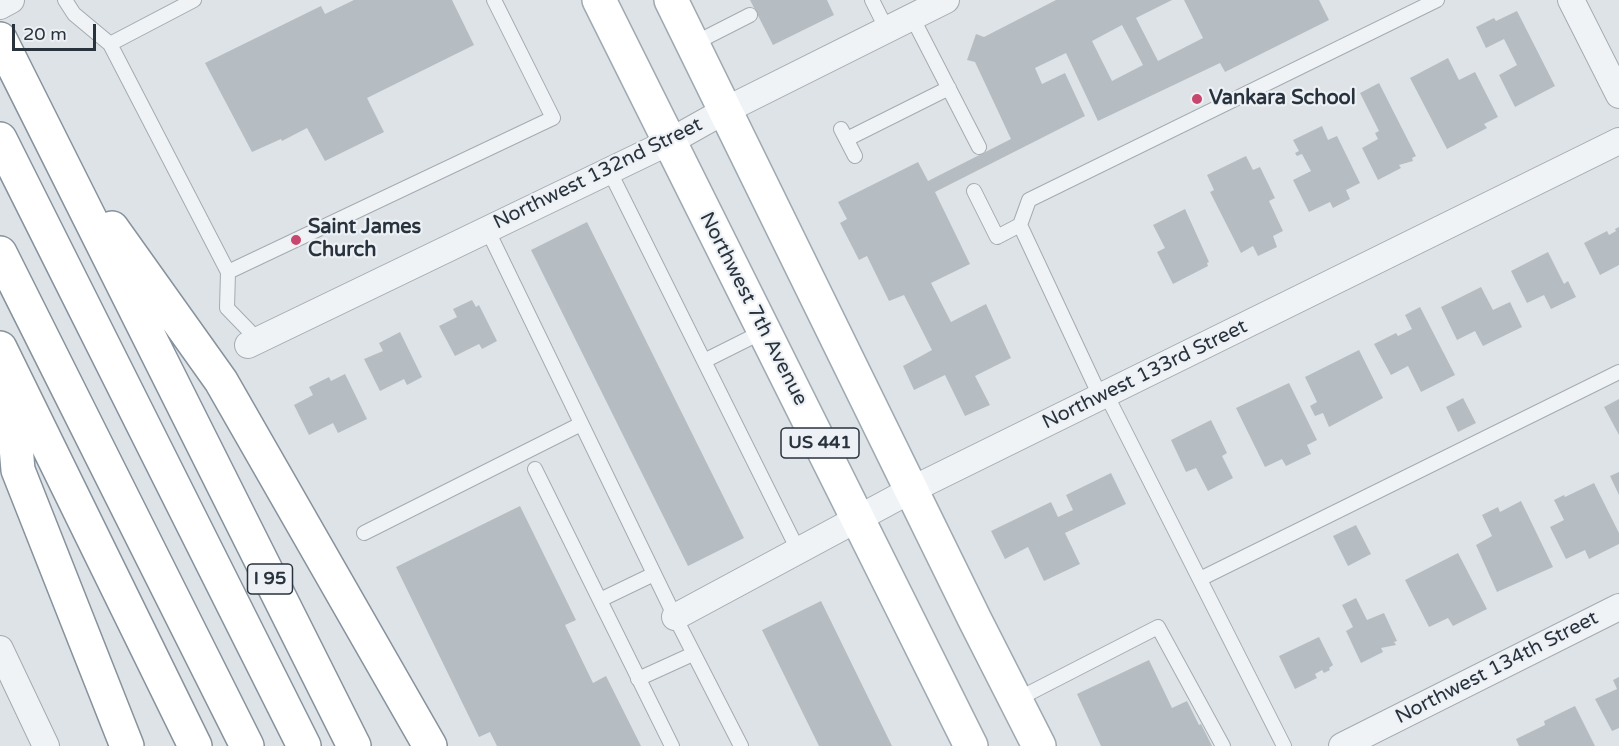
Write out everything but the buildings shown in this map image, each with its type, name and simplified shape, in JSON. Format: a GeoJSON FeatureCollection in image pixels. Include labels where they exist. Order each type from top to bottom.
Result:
{"type":"FeatureCollection","features":[{"type":"Feature","properties":{"kind":"main road","name":"Northwest 7th Avenue"},"geometry":{"type":"LineString","coordinates":[[599,0],[970,746]]}},
{"type":"Feature","properties":{"kind":"main road","name":"US 441"},"geometry":{"type":"LineString","coordinates":[[671,0],[1039,746]]}},
{"type":"Feature","properties":{"kind":"main road","name":"I 95"},"geometry":{"type":"LineString","coordinates":[[0,39],[354,746]]}},
{"type":"Feature","properties":{"kind":"main road"},"geometry":{"type":"LineString","coordinates":[[47,136],[221,381],[430,746]]}},
{"type":"Feature","properties":{"kind":"main road"},"geometry":{"type":"LineString","coordinates":[[0,139],[304,746]]}},
{"type":"Feature","properties":{"kind":"main road"},"geometry":{"type":"LineString","coordinates":[[0,253],[247,746]]}},
{"type":"Feature","properties":{"kind":"main road"},"geometry":{"type":"LineString","coordinates":[[5,358],[195,746]]}},
{"type":"Feature","properties":{"kind":"main road"},"geometry":{"type":"LineString","coordinates":[[5,358],[18,470],[23,486],[127,746]]}},
{"type":"Feature","properties":{"kind":"street"},"geometry":{"type":"LineString","coordinates":[[0,6],[11,0]]}},
{"type":"Feature","properties":{"kind":"street","name":"Northwest 132nd Street"},"geometry":{"type":"LineString","coordinates":[[253,342],[669,142],[726,110],[946,0]]}},
{"type":"Feature","properties":{"kind":"street"},"geometry":{"type":"LineString","coordinates":[[1571,0],[1619,95]]}},
{"type":"Feature","properties":{"kind":"street","name":"Northwest 133rd Street"},"geometry":{"type":"LineString","coordinates":[[675,616],[911,490],[1619,141]]}},
{"type":"Feature","properties":{"kind":"street","name":"Northwest 134th Street"},"geometry":{"type":"LineString","coordinates":[[1351,744],[1619,607]]}},
{"type":"Feature","properties":{"kind":"street"},"geometry":{"type":"LineString","coordinates":[[0,649],[46,746]]}},
{"type":"Feature","properties":{"kind":"lane"},"geometry":{"type":"LineString","coordinates":[[65,0],[74,14],[110,44],[228,272],[227,308],[253,342]]}},
{"type":"Feature","properties":{"kind":"lane"},"geometry":{"type":"LineString","coordinates":[[110,44],[194,0]]}},
{"type":"Feature","properties":{"kind":"lane"},"geometry":{"type":"LineString","coordinates":[[228,272],[553,118],[494,0]]}},
{"type":"Feature","properties":{"kind":"lane"},"geometry":{"type":"LineString","coordinates":[[872,0],[886,30]]}},
{"type":"Feature","properties":{"kind":"lane"},"geometry":{"type":"LineString","coordinates":[[974,191],[997,237],[1020,225],[1029,200],[1437,0]]}},
{"type":"Feature","properties":{"kind":"lane"},"geometry":{"type":"LineString","coordinates":[[693,44],[750,15]]}},
{"type":"Feature","properties":{"kind":"lane"},"geometry":{"type":"LineString","coordinates":[[912,17],[979,147]]}},
{"type":"Feature","properties":{"kind":"lane"},"geometry":{"type":"LineString","coordinates":[[855,156],[844,134],[949,87]]}},
{"type":"Feature","properties":{"kind":"lane"},"geometry":{"type":"LineString","coordinates":[[609,170],[798,550]]}},
{"type":"Feature","properties":{"kind":"lane"},"geometry":{"type":"LineString","coordinates":[[1020,225],[1103,395],[1200,579],[1284,746]]}},
{"type":"Feature","properties":{"kind":"lane"},"geometry":{"type":"LineString","coordinates":[[487,229],[693,654],[741,746]]}},
{"type":"Feature","properties":{"kind":"lane"},"geometry":{"type":"LineString","coordinates":[[704,361],[764,331]]}},
{"type":"Feature","properties":{"kind":"lane"},"geometry":{"type":"LineString","coordinates":[[1200,579],[1619,372]]}},
{"type":"Feature","properties":{"kind":"lane"},"geometry":{"type":"LineString","coordinates":[[364,533],[581,424]]}},
{"type":"Feature","properties":{"kind":"lane"},"geometry":{"type":"LineString","coordinates":[[535,469],[672,746]]}},
{"type":"Feature","properties":{"kind":"lane"},"geometry":{"type":"LineString","coordinates":[[600,600],[654,574]]}},
{"type":"Feature","properties":{"kind":"lane"},"geometry":{"type":"LineString","coordinates":[[1016,700],[1158,627],[1223,746]]}},
{"type":"Feature","properties":{"kind":"lane"},"geometry":{"type":"LineString","coordinates":[[638,679],[693,654]]}},
{"type":"Feature","properties":{"kind":"place","name":"Vankara School"},"geometry":{"type":"Point","coordinates":[1197,99]}},
{"type":"Feature","properties":{"kind":"place","name":"Saint James Church"},"geometry":{"type":"Point","coordinates":[296,240]}}]}
